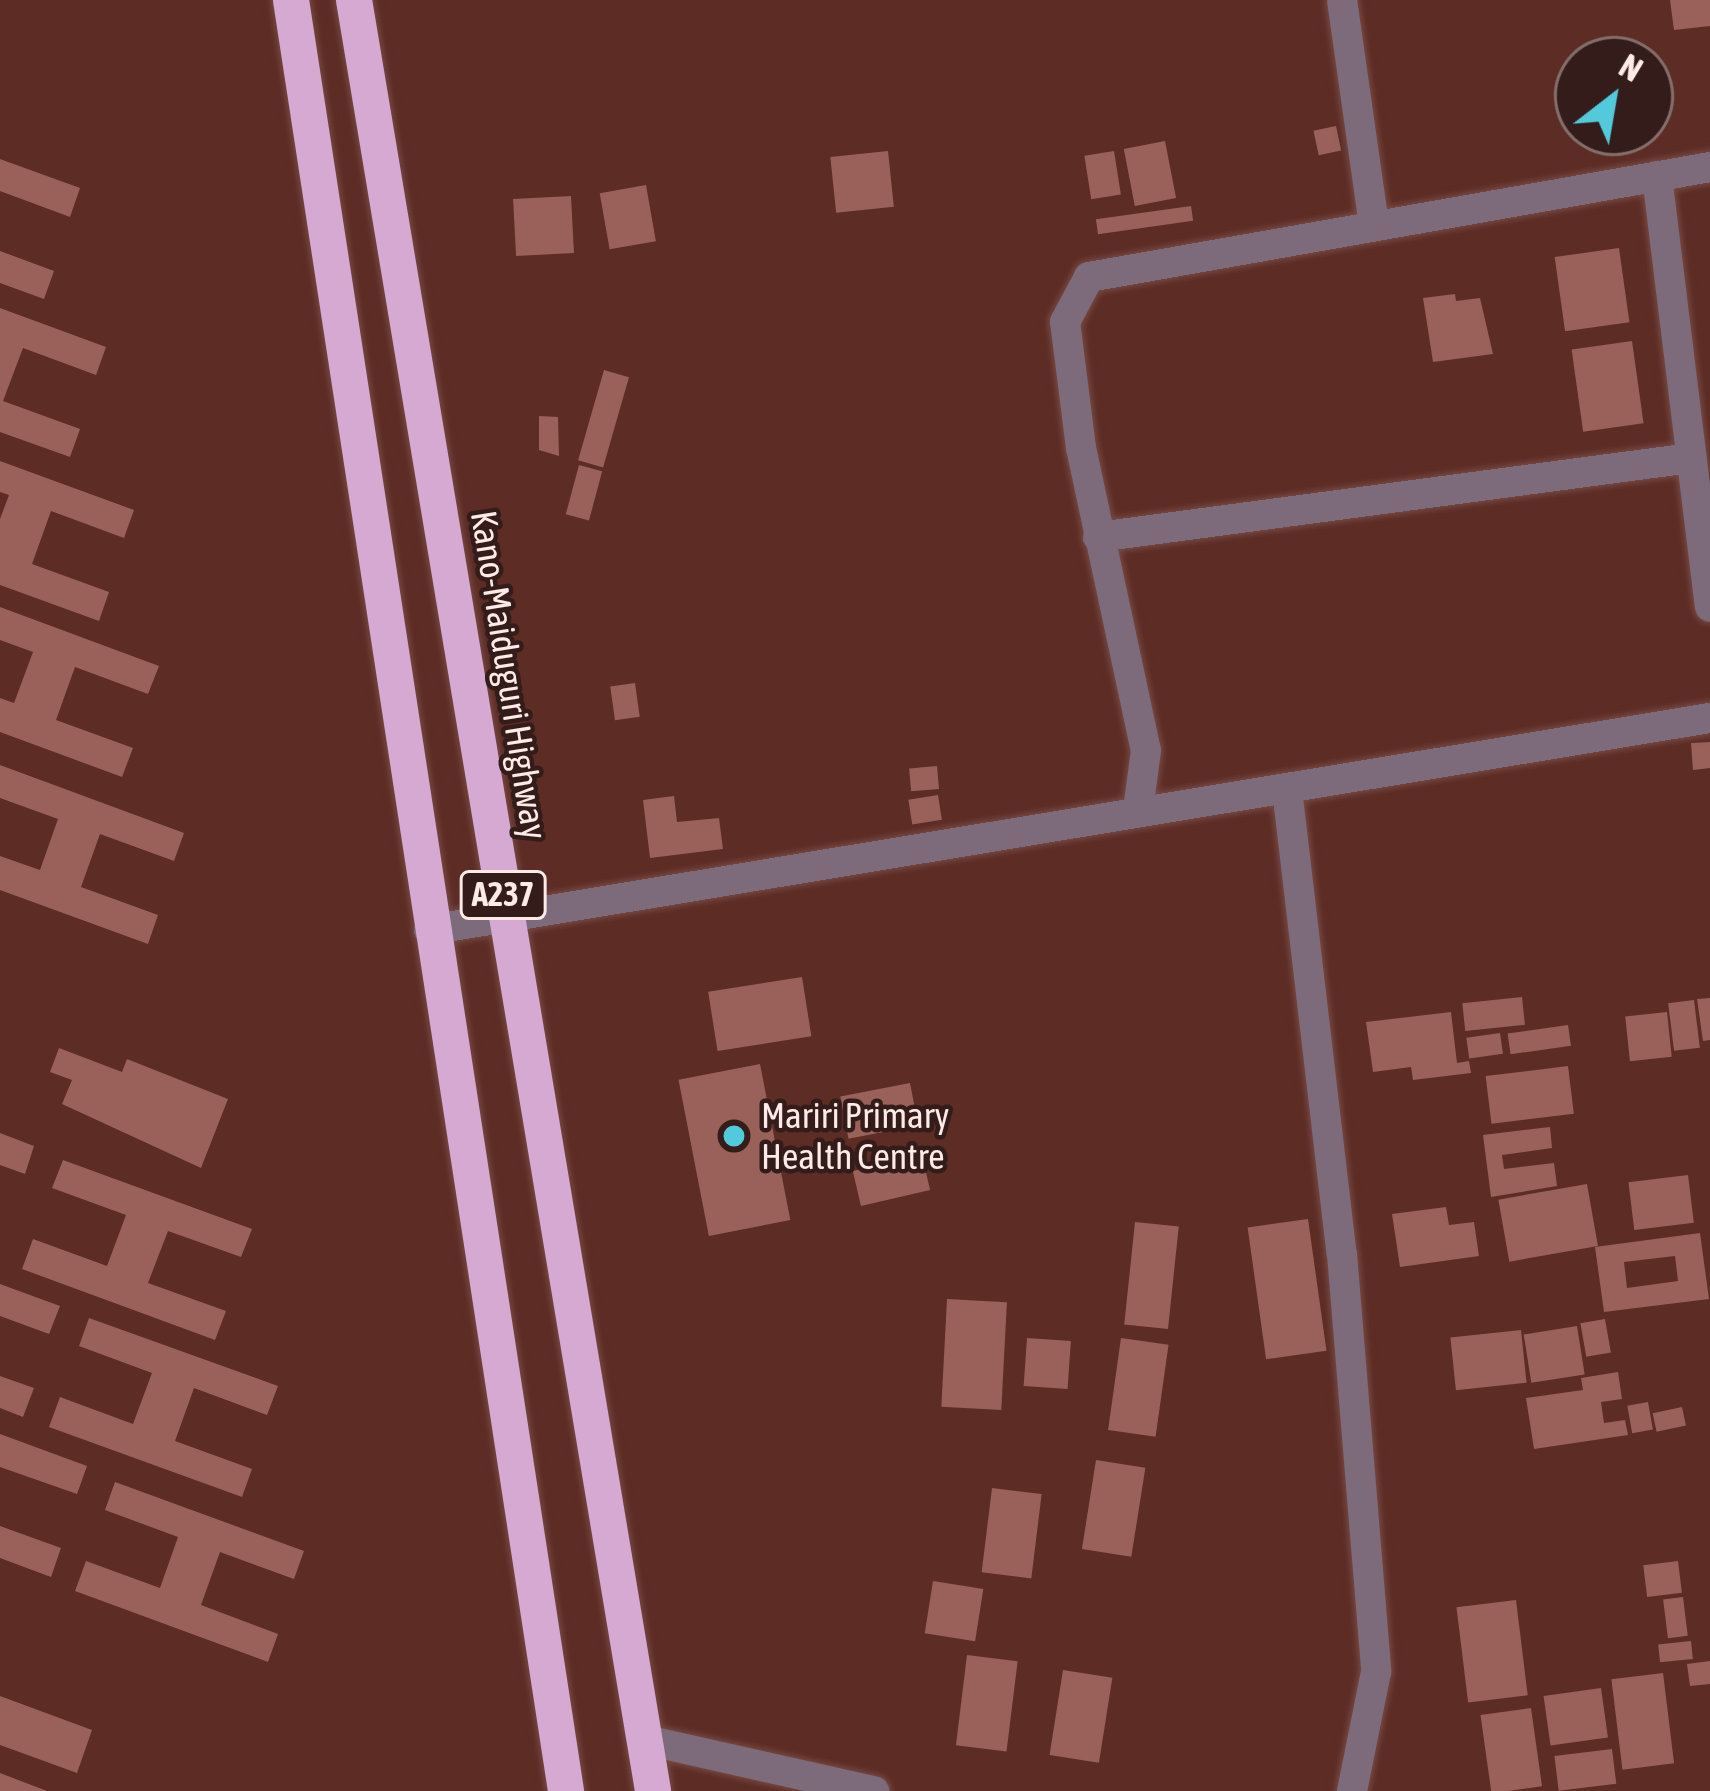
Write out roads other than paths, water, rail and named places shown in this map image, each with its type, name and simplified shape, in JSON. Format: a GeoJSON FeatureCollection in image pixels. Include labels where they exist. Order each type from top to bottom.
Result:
{"type":"FeatureCollection","features":[{"type":"Feature","properties":{"kind":"highway","name":"A237"},"geometry":{"type":"LineString","coordinates":[[292,0],[429,930],[566,1791]]}},
{"type":"Feature","properties":{"kind":"highway","name":"Kano-Maiduguri Highway"},"geometry":{"type":"LineString","coordinates":[[354,0],[652,1791]]}},
{"type":"Feature","properties":{"kind":"street"},"geometry":{"type":"LineString","coordinates":[[1342,0],[1373,224]]}},
{"type":"Feature","properties":{"kind":"street"},"geometry":{"type":"LineString","coordinates":[[1138,810],[1146,751],[1098,537],[1066,322],[1089,278],[1710,167]]}},
{"type":"Feature","properties":{"kind":"street"},"geometry":{"type":"LineString","coordinates":[[1657,176],[1710,607]]}},
{"type":"Feature","properties":{"kind":"street"},"geometry":{"type":"LineString","coordinates":[[1098,537],[1691,458]]}},
{"type":"Feature","properties":{"kind":"street"},"geometry":{"type":"LineString","coordinates":[[429,930],[508,921],[1138,810],[1710,718]]}},
{"type":"Feature","properties":{"kind":"street"},"geometry":{"type":"LineString","coordinates":[[1287,789],[1342,1254],[1376,1672],[1352,1791]]}},
{"type":"Feature","properties":{"kind":"street"},"geometry":{"type":"LineString","coordinates":[[645,1740],[874,1791]]}},
{"type":"Feature","properties":{"kind":"place","name":"Mariri Primary Health Centre"},"geometry":{"type":"Point","coordinates":[734,1136]}}]}
